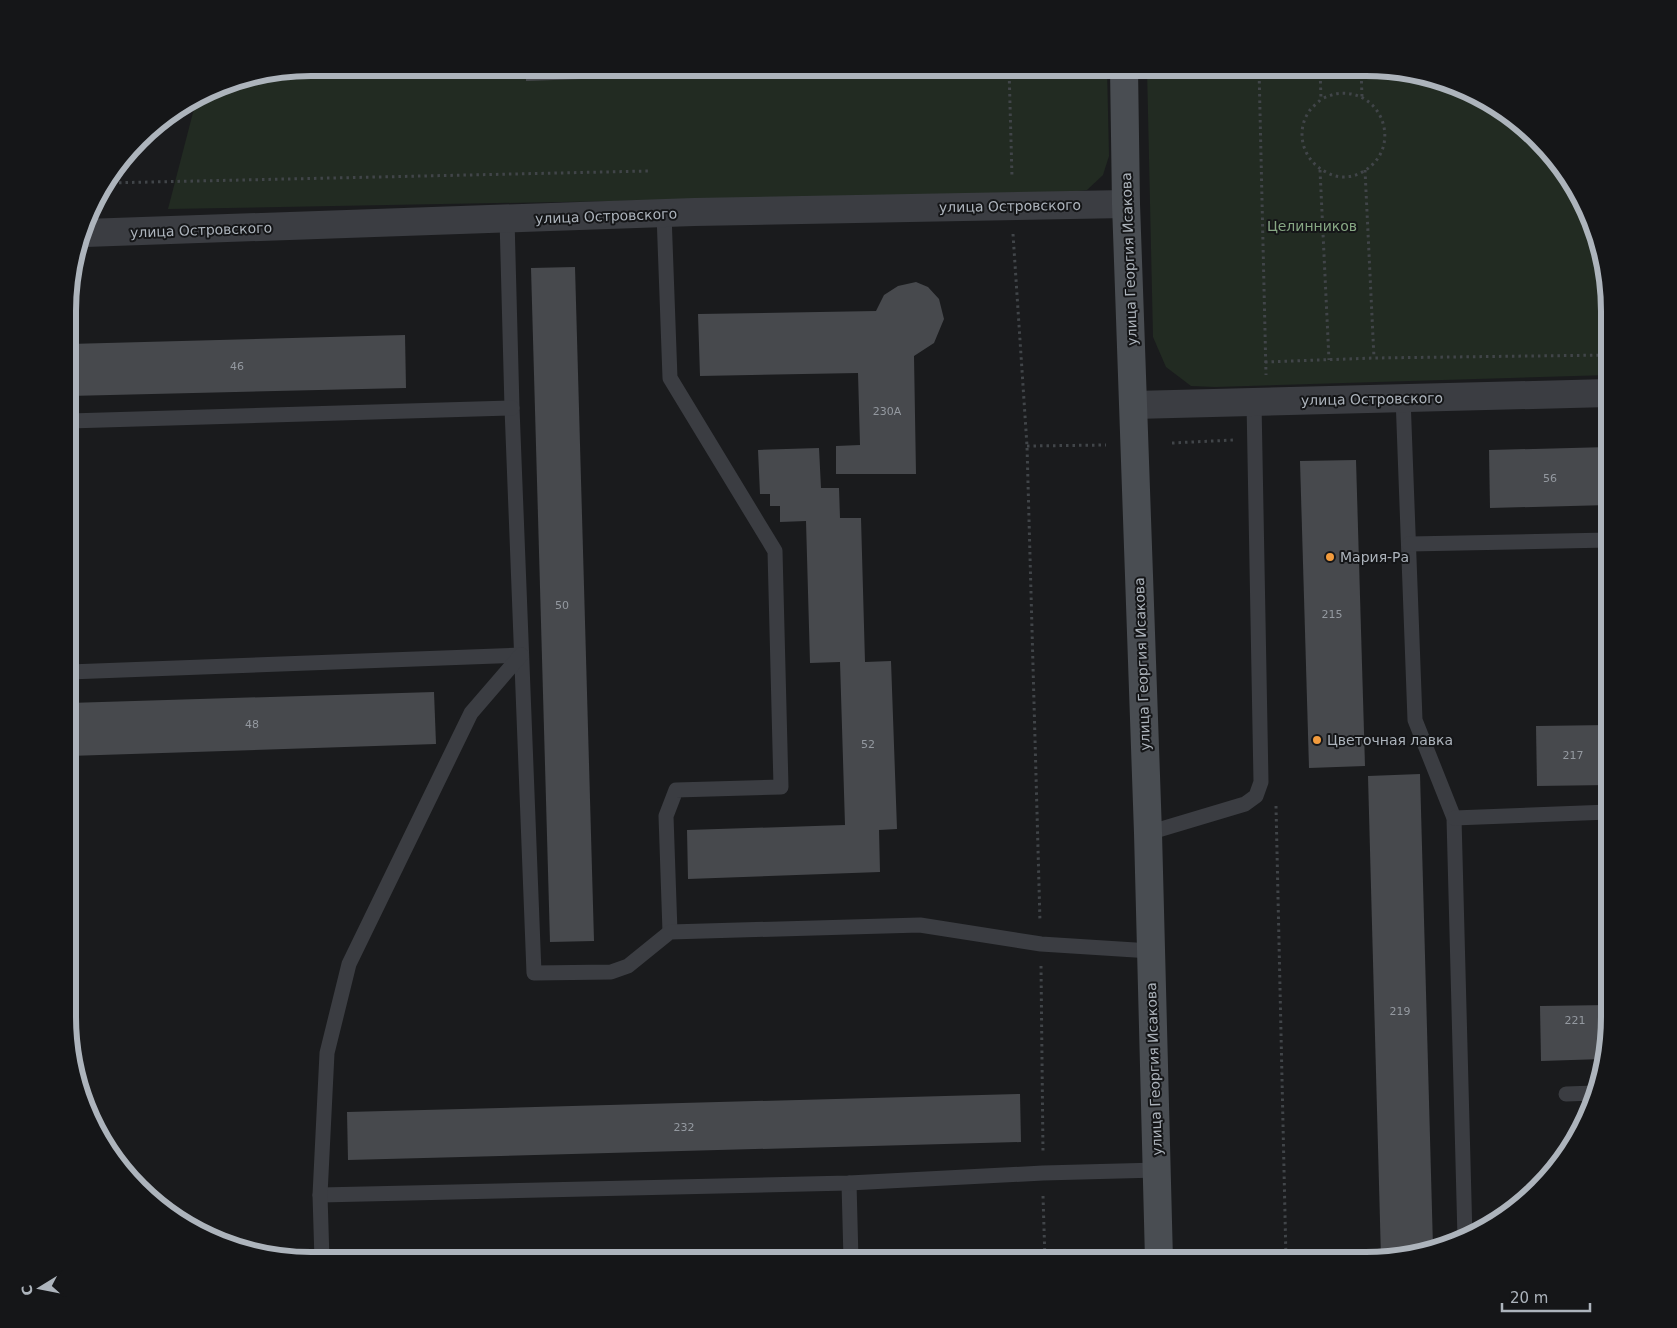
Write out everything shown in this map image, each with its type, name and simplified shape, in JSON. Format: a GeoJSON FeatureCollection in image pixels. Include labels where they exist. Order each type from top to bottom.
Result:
{"type":"FeatureCollection","features":[{"type":"Feature","properties":{"kind":"street","name":"улица Георгия Исакова"},"geometry":{"type":"LineString","coordinates":[[1124,76],[1126,204],[1148,832],[1159,1252]]}},
{"type":"Feature","properties":{"kind":"street","name":"улица Островского"},"geometry":{"type":"LineString","coordinates":[[90,234],[664,214],[1126,204]]}},
{"type":"Feature","properties":{"kind":"street","name":"улица Островского"},"geometry":{"type":"LineString","coordinates":[[1134,405],[1601,393]]}},
{"type":"Feature","properties":{"kind":"lane"},"geometry":{"type":"LineString","coordinates":[[664,214],[670,378],[775,551],[781,787],[676,790],[666,816],[670,932]]}},
{"type":"Feature","properties":{"kind":"lane"},"geometry":{"type":"LineString","coordinates":[[507,220],[512,408],[534,973],[611,972],[628,966],[670,932],[920,925],[1041,944],[1151,951]]}},
{"type":"Feature","properties":{"kind":"lane"},"geometry":{"type":"LineString","coordinates":[[1403,397],[1415,720],[1454,818],[1465,1230]]}},
{"type":"Feature","properties":{"kind":"lane"},"geometry":{"type":"LineString","coordinates":[[1148,832],[1245,804],[1256,796],[1260,782],[1254,439],[1260,401]]}},
{"type":"Feature","properties":{"kind":"lane"},"geometry":{"type":"LineString","coordinates":[[76,421],[512,408]]}},
{"type":"Feature","properties":{"kind":"lane"},"geometry":{"type":"LineString","coordinates":[[1409,544],[1601,540]]}},
{"type":"Feature","properties":{"kind":"lane"},"geometry":{"type":"LineString","coordinates":[[76,672],[521,655]]}},
{"type":"Feature","properties":{"kind":"lane"},"geometry":{"type":"LineString","coordinates":[[322,1252],[320,1195],[328,1053],[349,964],[471,714],[521,655]]}},
{"type":"Feature","properties":{"kind":"lane"},"geometry":{"type":"LineString","coordinates":[[1454,818],[1601,812]]}},
{"type":"Feature","properties":{"kind":"lane"},"geometry":{"type":"LineString","coordinates":[[1566,1094],[1588,1093]]}},
{"type":"Feature","properties":{"kind":"lane"},"geometry":{"type":"LineString","coordinates":[[320,1195],[849,1182],[1158,1170]]}},
{"type":"Feature","properties":{"kind":"lane"},"geometry":{"type":"LineString","coordinates":[[849,1182],[851,1252]]}},
{"type":"Feature","properties":{"kind":"path"},"geometry":{"type":"LineString","coordinates":[[1009,76],[1012,185]]}},
{"type":"Feature","properties":{"kind":"path"},"geometry":{"type":"LineString","coordinates":[[1259,76],[1265,362],[1260,401]]}},
{"type":"Feature","properties":{"kind":"path"},"geometry":{"type":"LineString","coordinates":[[1320,76],[1321,99]]}},
{"type":"Feature","properties":{"kind":"path"},"geometry":{"type":"LineString","coordinates":[[1361,76],[1362,97]]}},
{"type":"Feature","properties":{"kind":"path"},"geometry":{"type":"LineString","coordinates":[[1348,93],[1362,97],[1374,106],[1382,117],[1385,131],[1380,157],[1371,167],[1359,174],[1346,177],[1333,176],[1320,170],[1310,161],[1304,149],[1301,136],[1304,122],[1310,109],[1321,99],[1334,94],[1348,93]]}},
{"type":"Feature","properties":{"kind":"path"},"geometry":{"type":"LineString","coordinates":[[1320,170],[1329,360]]}},
{"type":"Feature","properties":{"kind":"path"},"geometry":{"type":"LineString","coordinates":[[1365,170],[1374,358]]}},
{"type":"Feature","properties":{"kind":"path"},"geometry":{"type":"LineString","coordinates":[[115,183],[649,171]]}},
{"type":"Feature","properties":{"kind":"path"},"geometry":{"type":"LineString","coordinates":[[1013,233],[1027,446],[1041,944],[1045,1252]]}},
{"type":"Feature","properties":{"kind":"path"},"geometry":{"type":"LineString","coordinates":[[1265,362],[1374,358],[1601,355]]}},
{"type":"Feature","properties":{"kind":"path"},"geometry":{"type":"LineString","coordinates":[[1172,443],[1254,439]]}},
{"type":"Feature","properties":{"kind":"path"},"geometry":{"type":"LineString","coordinates":[[1027,446],[1109,445]]}},
{"type":"Feature","properties":{"kind":"path"},"geometry":{"type":"LineString","coordinates":[[1276,805],[1286,1252]]}},
{"type":"Feature","properties":{"kind":"green space"},"geometry":{"type":"Polygon","coordinates":[[[311,76],[1107,76],[1109,156],[1103,175],[1087,190],[1061,193],[168,209],[194,108],[221,94],[251,84],[281,78],[311,76]]]}},
{"type":"Feature","properties":{"kind":"green space","name":"Целинников"},"geometry":{"type":"Polygon","coordinates":[[[1147,76],[1366,76],[1396,78],[1426,84],[1456,94],[1496,116],[1532,145],[1561,181],[1583,221],[1596,265],[1601,311],[1601,375],[1215,387],[1191,386],[1166,367],[1153,337],[1147,76]]]}},
{"type":"Feature","properties":{"kind":"building"},"geometry":{"type":"Polygon","coordinates":[[[526,76],[582,76],[582,79],[526,81],[526,76]]]}},
{"type":"Feature","properties":{"kind":"building"},"geometry":{"type":"Polygon","coordinates":[[[575,267],[594,941],[550,942],[531,268],[575,267]]]}},
{"type":"Feature","properties":{"kind":"building"},"geometry":{"type":"Polygon","coordinates":[[[916,282],[928,287],[939,299],[944,319],[934,343],[914,356],[916,474],[836,474],[836,446],[860,445],[858,373],[700,376],[698,314],[876,311],[884,295],[898,286],[916,282]]]}},
{"type":"Feature","properties":{"kind":"building"},"geometry":{"type":"Polygon","coordinates":[[[405,335],[406,388],[76,396],[76,344],[405,335]]]}},
{"type":"Feature","properties":{"kind":"building"},"geometry":{"type":"Polygon","coordinates":[[[1601,447],[1601,505],[1490,508],[1489,450],[1601,447]]]}},
{"type":"Feature","properties":{"kind":"building"},"geometry":{"type":"Polygon","coordinates":[[[819,448],[821,488],[839,488],[840,518],[861,518],[865,662],[891,661],[897,829],[879,830],[880,872],[688,879],[687,830],[845,825],[840,662],[810,663],[806,521],[780,522],[780,506],[770,506],[770,494],[760,494],[758,450],[819,448]]]}},
{"type":"Feature","properties":{"kind":"building"},"geometry":{"type":"Polygon","coordinates":[[[1356,460],[1365,766],[1309,768],[1300,461],[1356,460]]]}},
{"type":"Feature","properties":{"kind":"building"},"geometry":{"type":"Polygon","coordinates":[[[434,692],[436,744],[76,756],[76,703],[434,692]]]}},
{"type":"Feature","properties":{"kind":"building"},"geometry":{"type":"Polygon","coordinates":[[[1601,725],[1601,785],[1537,786],[1536,726],[1601,725]]]}},
{"type":"Feature","properties":{"kind":"building"},"geometry":{"type":"Polygon","coordinates":[[[1420,774],[1433,1242],[1396,1250],[1381,1251],[1368,776],[1420,774]]]}},
{"type":"Feature","properties":{"kind":"building"},"geometry":{"type":"Polygon","coordinates":[[[1601,1005],[1597,1059],[1541,1061],[1540,1006],[1601,1005]]]}},
{"type":"Feature","properties":{"kind":"building"},"geometry":{"type":"Polygon","coordinates":[[[1020,1094],[1021,1142],[348,1160],[347,1112],[1020,1094]]]}},
{"type":"Feature","properties":{"kind":"place","name":"Мария-Ра"},"geometry":{"type":"Point","coordinates":[1330,557]}},
{"type":"Feature","properties":{"kind":"place","name":"Цветочная лавка"},"geometry":{"type":"Point","coordinates":[1317,740]}}]}
